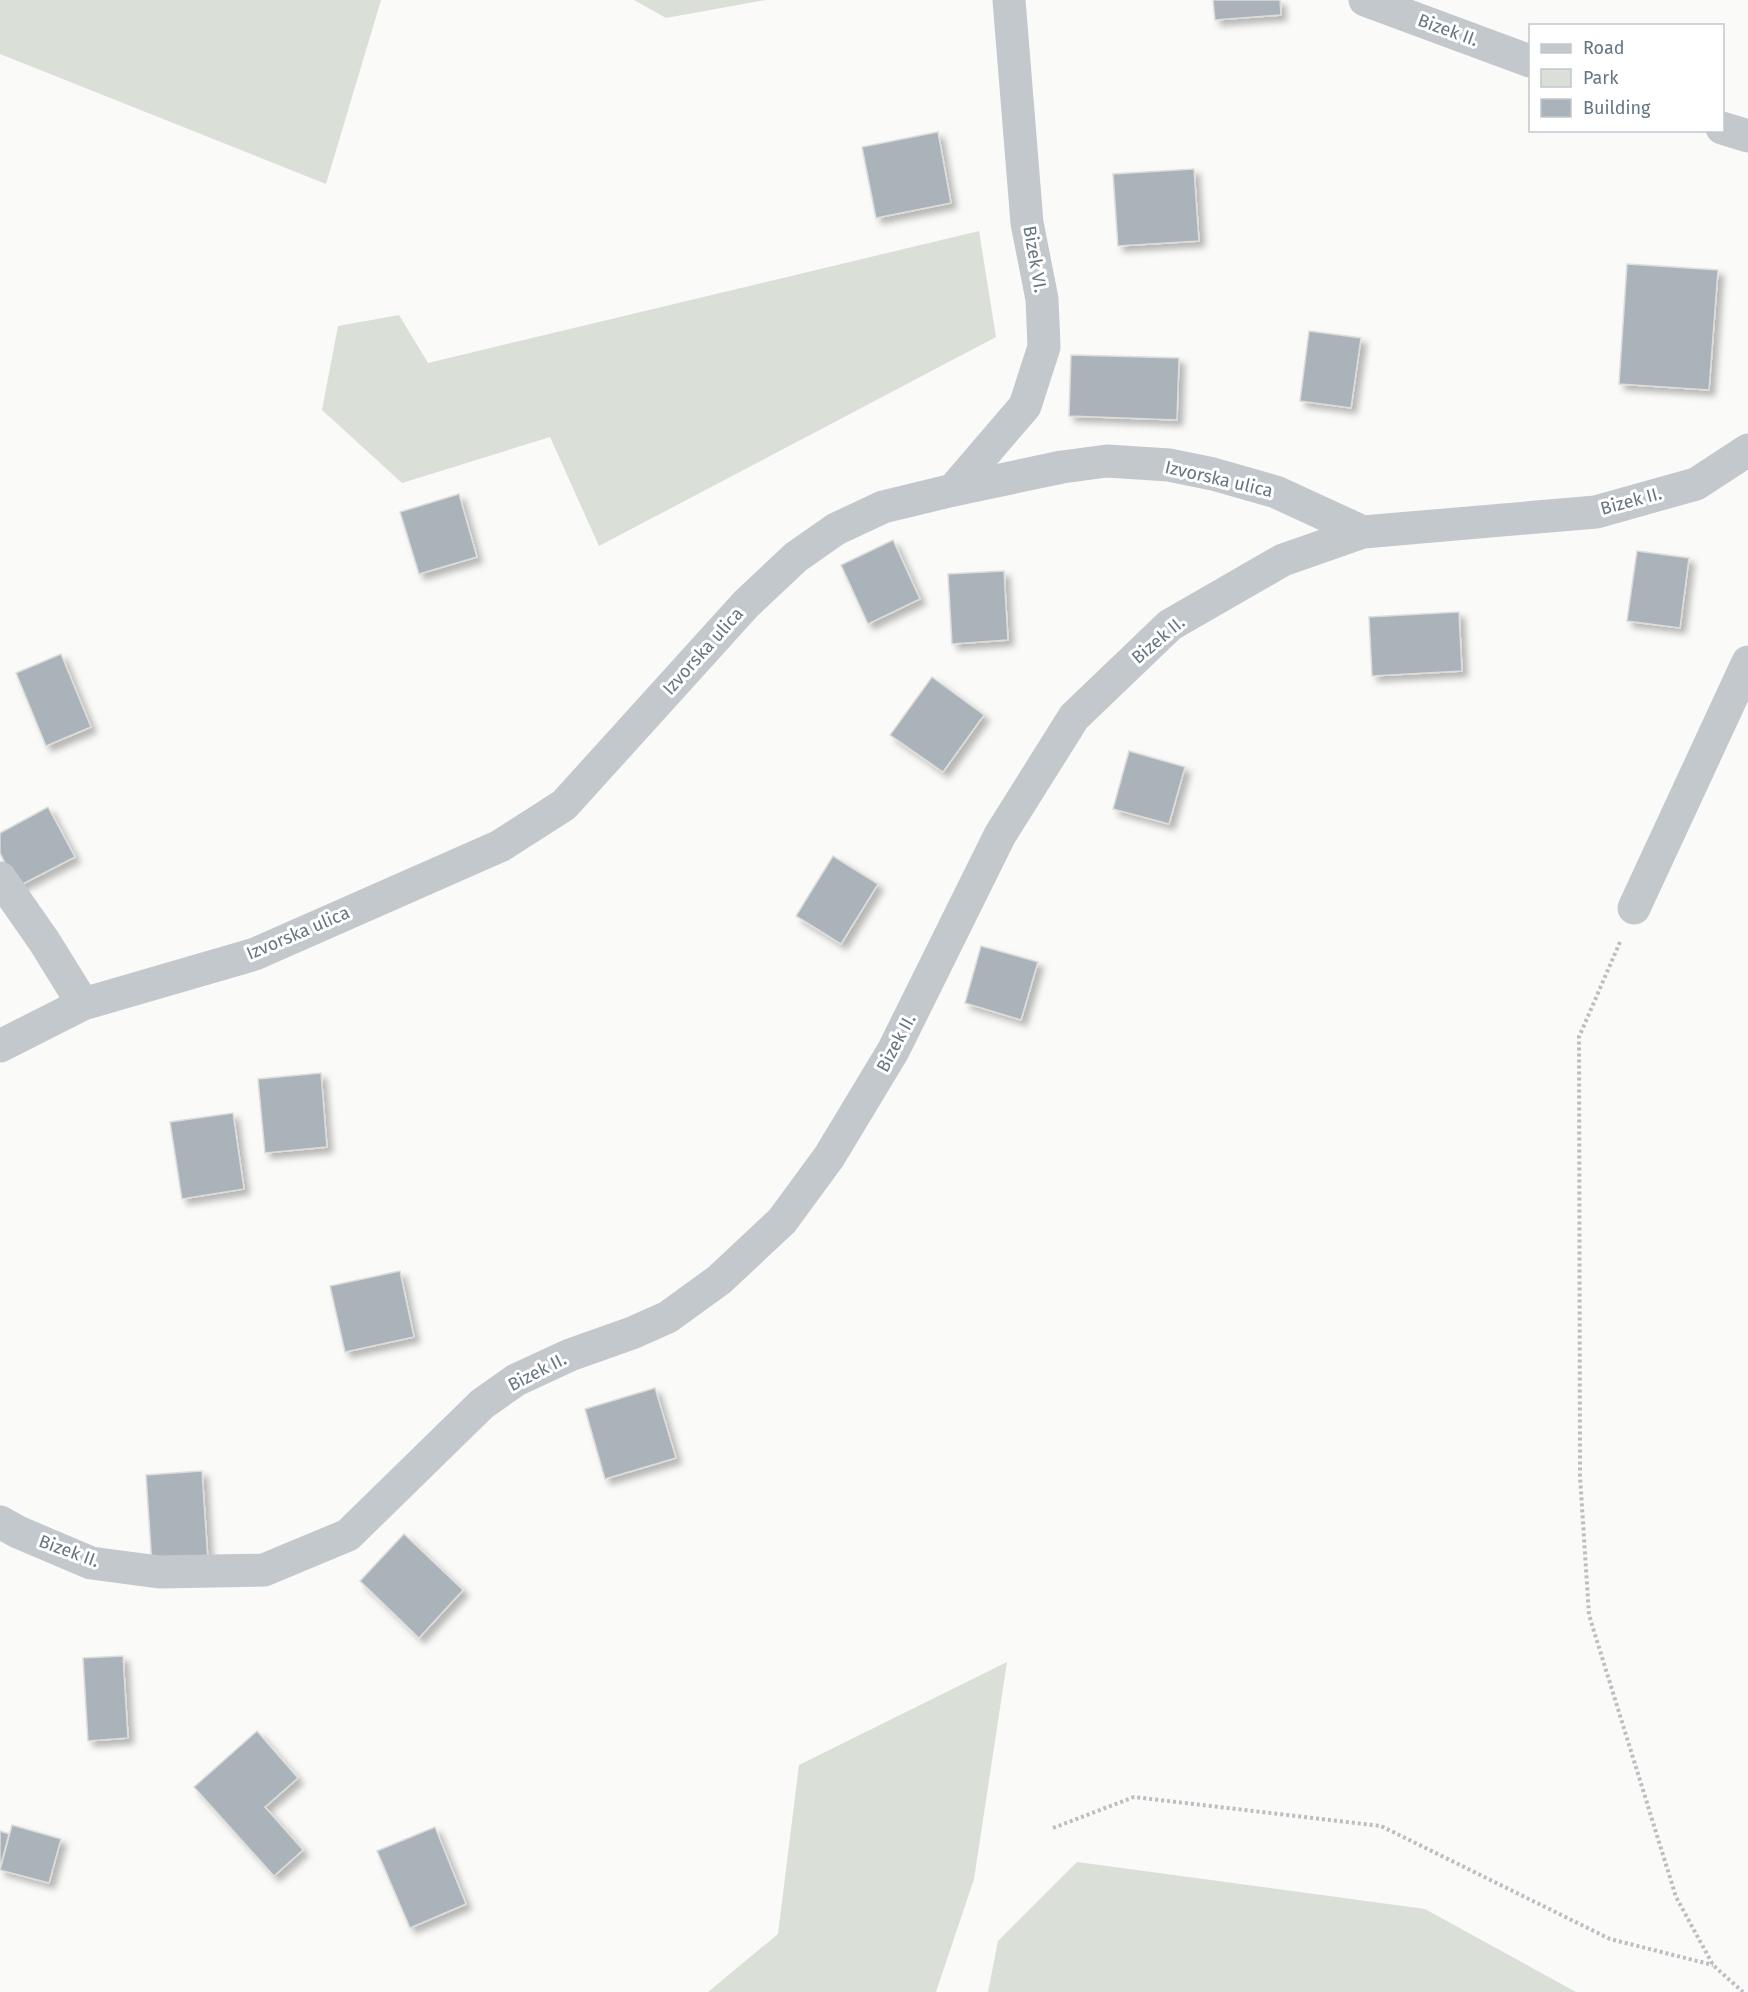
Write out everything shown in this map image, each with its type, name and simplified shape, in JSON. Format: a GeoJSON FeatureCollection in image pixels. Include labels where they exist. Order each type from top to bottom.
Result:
{"type":"FeatureCollection","features":[{"type":"Feature","properties":{"kind":"street","name":"Bizek VI."},"geometry":{"type":"LineString","coordinates":[[953,490],[1024,406],[1044,347],[1042,299],[1027,223],[1009,0]]}},
{"type":"Feature","properties":{"kind":"street","name":"Bizek II."},"geometry":{"type":"LineString","coordinates":[[1365,0],[1529,61]]}},
{"type":"Feature","properties":{"kind":"street"},"geometry":{"type":"LineString","coordinates":[[1724,129],[1748,136]]}},
{"type":"Feature","properties":{"kind":"street","name":"Bizek II."},"geometry":{"type":"LineString","coordinates":[[0,1522],[91,1563],[159,1572],[264,1570],[348,1535],[482,1404],[516,1380],[570,1355],[632,1333],[668,1317],[719,1280],[782,1221],[829,1157],[893,1051],[1000,835],[1074,717],[1170,624],[1283,560],[1363,532],[1596,512],[1696,484],[1748,450]]}},
{"type":"Feature","properties":{"kind":"street","name":"Izvorska ulica"},"geometry":{"type":"LineString","coordinates":[[0,1046],[83,1004],[255,954],[500,846],[564,805],[746,604],[796,557],[836,529],[883,507],[1062,467],[1107,461],[1169,465],[1213,474],[1276,492],[1363,532]]}},
{"type":"Feature","properties":{"kind":"street"},"geometry":{"type":"LineString","coordinates":[[1634,908],[1748,662]]}},
{"type":"Feature","properties":{"kind":"street"},"geometry":{"type":"LineString","coordinates":[[0,878],[44,941],[83,1004]]}},
{"type":"Feature","properties":{"kind":"path"},"geometry":{"type":"LineString","coordinates":[[1634,908],[1579,1037],[1580,1476],[1589,1615],[1676,1897],[1713,1965],[1743,1992]]}},
{"type":"Feature","properties":{"kind":"path"},"geometry":{"type":"LineString","coordinates":[[1053,1828],[1134,1797],[1381,1826],[1610,1940],[1713,1965]]}},
{"type":"Feature","properties":{"kind":"green space"},"geometry":{"type":"Polygon","coordinates":[[[0,0],[381,0],[326,184],[0,54],[0,0]]]}},
{"type":"Feature","properties":{"kind":"green space"},"geometry":{"type":"Polygon","coordinates":[[[634,0],[766,0],[666,18],[634,0]]]}},
{"type":"Feature","properties":{"kind":"green space"},"geometry":{"type":"Polygon","coordinates":[[[979,231],[996,337],[599,546],[550,437],[402,483],[322,410],[338,326],[399,315],[428,363],[979,231]]]}},
{"type":"Feature","properties":{"kind":"green space"},"geometry":{"type":"Polygon","coordinates":[[[1007,1662],[974,1879],[936,1992],[708,1992],[778,1934],[799,1765],[1007,1662]]]}},
{"type":"Feature","properties":{"kind":"green space"},"geometry":{"type":"Polygon","coordinates":[[[1077,1862],[1425,1909],[1576,1992],[988,1992],[998,1941],[1077,1862]]]}},
{"type":"Feature","properties":{"kind":"building"},"geometry":{"type":"Polygon","coordinates":[[[1213,0],[1280,0],[1281,15],[1215,20],[1213,0]]]}},
{"type":"Feature","properties":{"kind":"building"},"geometry":{"type":"Polygon","coordinates":[[[938,132],[951,203],[876,218],[862,147],[938,132]]]}},
{"type":"Feature","properties":{"kind":"building"},"geometry":{"type":"Polygon","coordinates":[[[1194,169],[1199,241],[1118,246],[1113,174],[1194,169]]]}},
{"type":"Feature","properties":{"kind":"building"},"geometry":{"type":"Polygon","coordinates":[[[1627,264],[1718,270],[1709,390],[1619,384],[1627,264]]]}},
{"type":"Feature","properties":{"kind":"building"},"geometry":{"type":"Polygon","coordinates":[[[1309,331],[1361,338],[1351,408],[1300,401],[1309,331]]]}},
{"type":"Feature","properties":{"kind":"building"},"geometry":{"type":"Polygon","coordinates":[[[1071,355],[1179,358],[1177,420],[1069,416],[1071,355]]]}},
{"type":"Feature","properties":{"kind":"building"},"geometry":{"type":"Polygon","coordinates":[[[459,494],[477,557],[419,574],[400,512],[459,494]]]}},
{"type":"Feature","properties":{"kind":"building"},"geometry":{"type":"Polygon","coordinates":[[[893,540],[920,599],[868,624],[841,565],[893,540]]]}},
{"type":"Feature","properties":{"kind":"building"},"geometry":{"type":"Polygon","coordinates":[[[1637,551],[1689,558],[1680,628],[1627,621],[1637,551]]]}},
{"type":"Feature","properties":{"kind":"building"},"geometry":{"type":"Polygon","coordinates":[[[1004,571],[1008,640],[952,644],[948,574],[1004,571]]]}},
{"type":"Feature","properties":{"kind":"building"},"geometry":{"type":"Polygon","coordinates":[[[1459,612],[1462,671],[1372,676],[1369,617],[1459,612]]]}},
{"type":"Feature","properties":{"kind":"building"},"geometry":{"type":"Polygon","coordinates":[[[61,654],[91,727],[46,746],[16,673],[61,654]]]}},
{"type":"Feature","properties":{"kind":"building"},"geometry":{"type":"Polygon","coordinates":[[[932,677],[984,715],[943,772],[890,735],[932,677]]]}},
{"type":"Feature","properties":{"kind":"building"},"geometry":{"type":"Polygon","coordinates":[[[1129,751],[1185,767],[1169,824],[1113,809],[1129,751]]]}},
{"type":"Feature","properties":{"kind":"building"},"geometry":{"type":"Polygon","coordinates":[[[48,807],[75,857],[17,887],[0,853],[0,833],[48,807]]]}},
{"type":"Feature","properties":{"kind":"building"},"geometry":{"type":"Polygon","coordinates":[[[833,856],[878,884],[841,944],[796,916],[833,856]]]}},
{"type":"Feature","properties":{"kind":"building"},"geometry":{"type":"Polygon","coordinates":[[[981,946],[1038,962],[1021,1020],[965,1003],[981,946]]]}},
{"type":"Feature","properties":{"kind":"building"},"geometry":{"type":"Polygon","coordinates":[[[321,1073],[327,1147],[265,1153],[258,1079],[321,1073]]]}},
{"type":"Feature","properties":{"kind":"building"},"geometry":{"type":"Polygon","coordinates":[[[233,1113],[244,1189],[182,1199],[170,1122],[233,1113]]]}},
{"type":"Feature","properties":{"kind":"building"},"geometry":{"type":"Polygon","coordinates":[[[400,1271],[414,1337],[345,1352],[330,1286],[400,1271]]]}},
{"type":"Feature","properties":{"kind":"building"},"geometry":{"type":"Polygon","coordinates":[[[655,1388],[676,1458],[605,1479],[585,1409],[655,1388]]]}},
{"type":"Feature","properties":{"kind":"building"},"geometry":{"type":"Polygon","coordinates":[[[202,1471],[208,1561],[152,1565],[146,1475],[202,1471]]]}},
{"type":"Feature","properties":{"kind":"building"},"geometry":{"type":"Polygon","coordinates":[[[404,1534],[463,1590],[419,1638],[360,1581],[404,1534]]]}},
{"type":"Feature","properties":{"kind":"building"},"geometry":{"type":"Polygon","coordinates":[[[123,1656],[128,1738],[88,1741],[83,1658],[123,1656]]]}},
{"type":"Feature","properties":{"kind":"building"},"geometry":{"type":"Polygon","coordinates":[[[257,1731],[298,1778],[265,1807],[303,1850],[274,1876],[194,1787],[257,1731]]]}},
{"type":"Feature","properties":{"kind":"building"},"geometry":{"type":"Polygon","coordinates":[[[12,1825],[61,1839],[49,1883],[0,1870],[12,1825]]]}},
{"type":"Feature","properties":{"kind":"building"},"geometry":{"type":"Polygon","coordinates":[[[435,1827],[466,1904],[410,1928],[377,1851],[435,1827]]]}},
{"type":"Feature","properties":{"kind":"building"},"geometry":{"type":"Polygon","coordinates":[[[0,1831],[9,1834],[0,1868],[0,1831]]]}}]}
